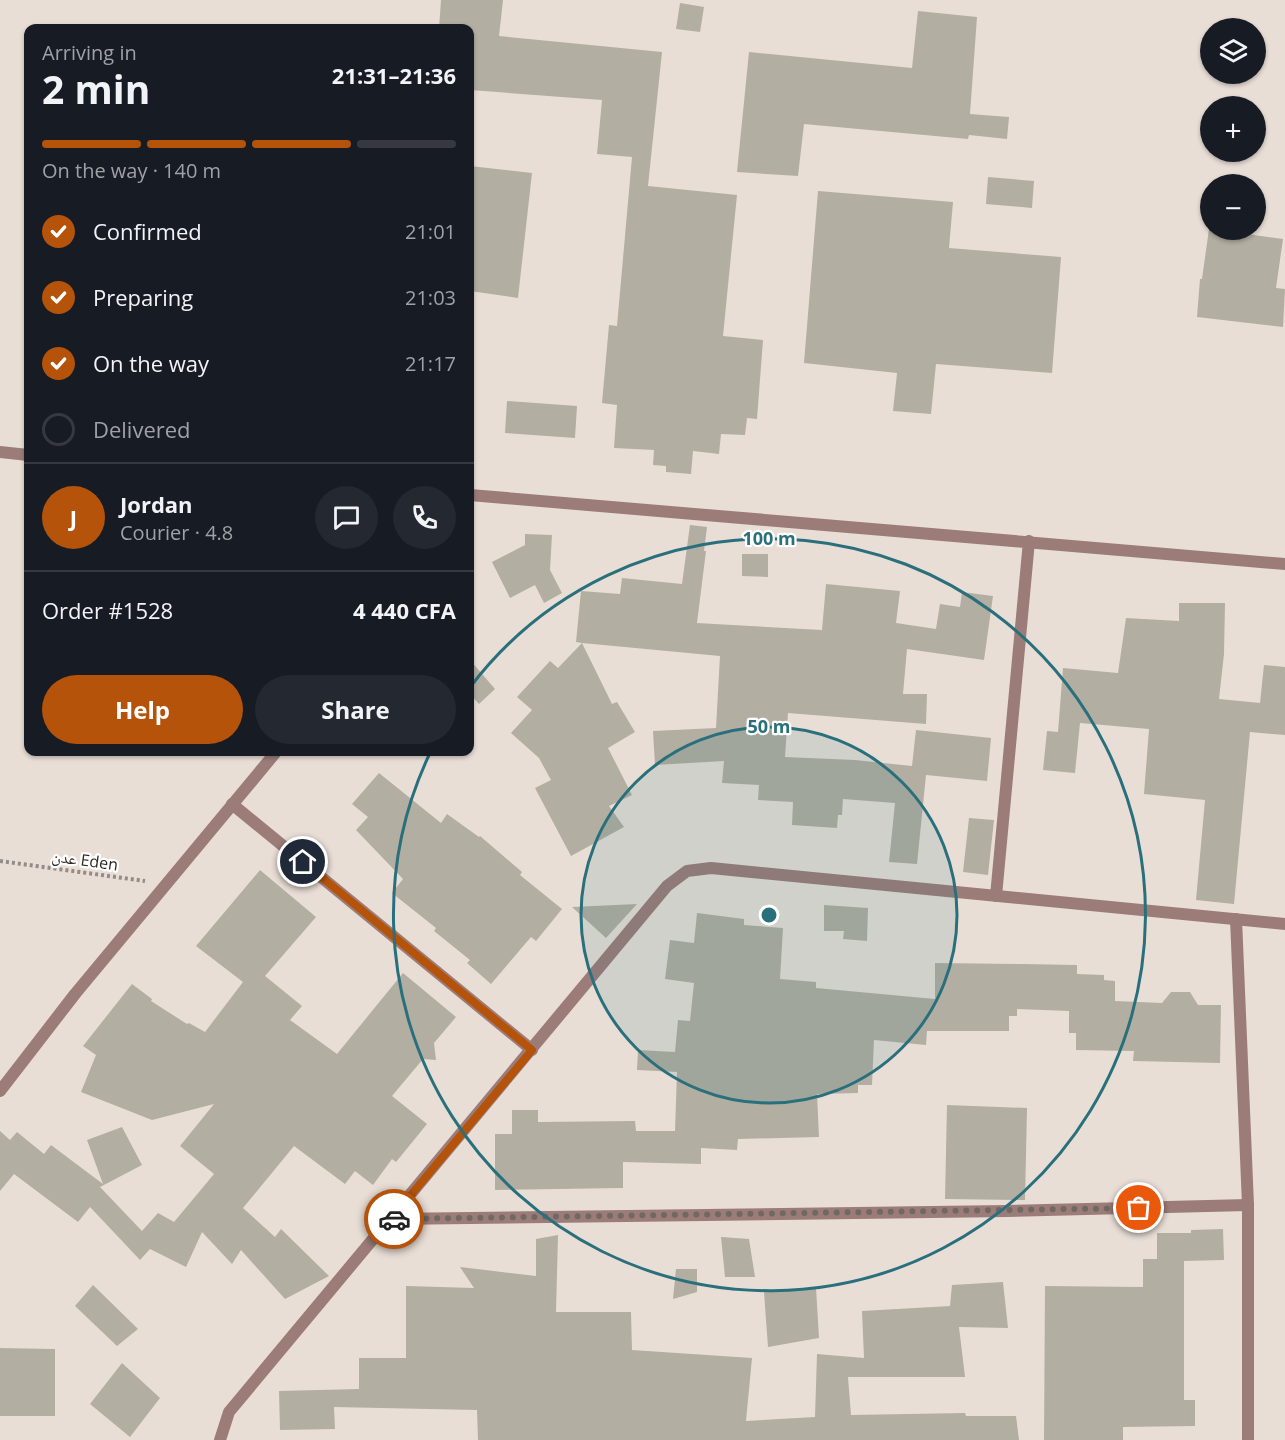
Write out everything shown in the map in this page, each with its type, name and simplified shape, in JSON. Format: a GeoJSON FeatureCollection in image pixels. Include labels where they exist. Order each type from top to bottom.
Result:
{"type":"FeatureCollection","features":[{"type":"Feature","properties":{"kind":"street"},"geometry":{"type":"LineString","coordinates":[[0,452],[24,455]]}},
{"type":"Feature","properties":{"kind":"street"},"geometry":{"type":"LineString","coordinates":[[474,495],[1285,564]]}},
{"type":"Feature","properties":{"kind":"street"},"geometry":{"type":"LineString","coordinates":[[996,896],[1029,541]]}},
{"type":"Feature","properties":{"kind":"street"},"geometry":{"type":"LineString","coordinates":[[0,1090],[75,994],[273,756]]}},
{"type":"Feature","properties":{"kind":"street"},"geometry":{"type":"LineString","coordinates":[[232,804],[532,1050]]}},
{"type":"Feature","properties":{"kind":"street"},"geometry":{"type":"LineString","coordinates":[[220,1440],[229,1412],[667,886],[687,871],[711,868],[1285,924]]}},
{"type":"Feature","properties":{"kind":"street"},"geometry":{"type":"LineString","coordinates":[[1236,919],[1248,1205],[1248,1440]]}},
{"type":"Feature","properties":{"kind":"street"},"geometry":{"type":"LineString","coordinates":[[390,1220],[1248,1205]]}},
{"type":"Feature","properties":{"kind":"path","name":"عدن Eden"},"geometry":{"type":"LineString","coordinates":[[0,861],[166,884]]}},
{"type":"Feature","properties":{"kind":"building"},"geometry":{"type":"Polygon","coordinates":[[[441,0],[503,0],[499,36],[662,52],[648,186],[737,195],[723,336],[763,340],[757,419],[747,418],[745,435],[721,434],[719,454],[693,451],[691,474],[666,472],[666,466],[653,465],[654,450],[614,448],[617,405],[602,403],[609,325],[617,326],[632,157],[597,154],[602,100],[474,90],[474,24],[439,24],[441,0]]]}},
{"type":"Feature","properties":{"kind":"building"},"geometry":{"type":"Polygon","coordinates":[[[680,3],[704,7],[700,32],[676,29],[680,3]]]}},
{"type":"Feature","properties":{"kind":"building"},"geometry":{"type":"Polygon","coordinates":[[[918,11],[977,17],[970,114],[1009,117],[1007,139],[969,135],[968,139],[804,124],[798,176],[737,172],[749,52],[912,68],[918,11]]]}},
{"type":"Feature","properties":{"kind":"building"},"geometry":{"type":"Polygon","coordinates":[[[474,166],[532,173],[518,298],[474,292],[474,166]]]}},
{"type":"Feature","properties":{"kind":"building"},"geometry":{"type":"Polygon","coordinates":[[[988,177],[1034,181],[1032,208],[986,204],[988,177]]]}},
{"type":"Feature","properties":{"kind":"building"},"geometry":{"type":"Polygon","coordinates":[[[818,191],[953,202],[949,248],[1061,257],[1052,373],[936,364],[931,414],[893,411],[897,373],[804,363],[818,191]]]}},
{"type":"Feature","properties":{"kind":"building"},"geometry":{"type":"Polygon","coordinates":[[[1266,237],[1283,239],[1276,288],[1285,289],[1283,327],[1197,317],[1200,279],[1202,279],[1207,240],[1266,240],[1266,237]]]}},
{"type":"Feature","properties":{"kind":"building"},"geometry":{"type":"Polygon","coordinates":[[[507,401],[577,406],[575,438],[505,433],[507,401]]]}},
{"type":"Feature","properties":{"kind":"building"},"geometry":{"type":"Polygon","coordinates":[[[690,525],[707,527],[697,623],[822,630],[826,584],[900,591],[896,623],[936,629],[940,604],[960,607],[962,592],[993,596],[984,660],[907,649],[903,694],[927,694],[926,724],[788,713],[785,757],[855,760],[912,766],[916,730],[991,738],[987,781],[926,775],[917,864],[889,862],[895,803],[843,799],[842,815],[838,815],[837,828],[792,825],[793,802],[758,800],[759,785],[722,783],[724,761],[655,765],[653,731],[716,728],[720,656],[576,642],[581,591],[620,594],[622,578],[682,584],[690,525]]]}},
{"type":"Feature","properties":{"kind":"building"},"geometry":{"type":"Polygon","coordinates":[[[525,534],[552,535],[550,570],[562,593],[544,603],[535,585],[510,598],[492,562],[525,545],[525,534]]]}},
{"type":"Feature","properties":{"kind":"building"},"geometry":{"type":"Polygon","coordinates":[[[742,554],[768,554],[768,577],[742,576],[742,554]]]}},
{"type":"Feature","properties":{"kind":"building"},"geometry":{"type":"Polygon","coordinates":[[[1179,603],[1225,603],[1224,654],[1219,699],[1260,703],[1264,665],[1285,667],[1285,735],[1250,732],[1234,904],[1196,900],[1205,800],[1144,794],[1149,729],[1080,723],[1075,773],[1043,770],[1047,731],[1058,732],[1063,668],[1118,673],[1126,618],[1179,621],[1179,603]]]}},
{"type":"Feature","properties":{"kind":"building"},"geometry":{"type":"Polygon","coordinates":[[[582,643],[612,704],[617,702],[635,732],[608,748],[632,795],[609,806],[624,827],[571,856],[535,788],[551,780],[539,758],[511,733],[532,710],[517,697],[550,661],[558,668],[582,643]]]}},
{"type":"Feature","properties":{"kind":"building"},"geometry":{"type":"Polygon","coordinates":[[[474,665],[495,689],[479,704],[474,698],[474,665]]]}},
{"type":"Feature","properties":{"kind":"building"},"geometry":{"type":"Polygon","coordinates":[[[379,773],[441,823],[447,814],[480,836],[522,872],[520,875],[562,909],[536,941],[531,937],[491,984],[467,963],[470,960],[434,931],[436,928],[392,893],[403,879],[356,830],[368,817],[352,804],[379,773]]]}},
{"type":"Feature","properties":{"kind":"building"},"geometry":{"type":"Polygon","coordinates":[[[969,818],[994,820],[988,875],[963,872],[969,818]]]}},
{"type":"Feature","properties":{"kind":"building"},"geometry":{"type":"Polygon","coordinates":[[[260,870],[316,917],[265,976],[302,1006],[290,1020],[337,1054],[403,973],[456,1017],[434,1043],[436,1060],[423,1059],[392,1096],[427,1124],[396,1162],[392,1159],[373,1185],[355,1171],[345,1184],[294,1146],[243,1208],[275,1237],[281,1229],[329,1276],[285,1299],[241,1250],[232,1264],[202,1232],[186,1267],[150,1249],[140,1260],[90,1207],[78,1222],[14,1174],[0,1191],[0,1131],[10,1140],[17,1132],[44,1154],[51,1145],[103,1184],[87,1140],[122,1127],[142,1165],[100,1187],[142,1231],[158,1213],[174,1222],[214,1174],[180,1146],[214,1104],[152,1120],[81,1092],[96,1055],[83,1046],[132,984],[152,999],[151,1001],[187,1024],[205,1032],[243,982],[196,946],[260,870]]]}},
{"type":"Feature","properties":{"kind":"building"},"geometry":{"type":"Polygon","coordinates":[[[637,904],[606,938],[572,907],[637,904]]]}},
{"type":"Feature","properties":{"kind":"building"},"geometry":{"type":"Polygon","coordinates":[[[824,905],[868,908],[867,941],[843,939],[844,931],[824,931],[824,905]]]}},
{"type":"Feature","properties":{"kind":"building"},"geometry":{"type":"Polygon","coordinates":[[[697,913],[744,919],[744,925],[783,928],[780,979],[816,982],[816,988],[935,999],[935,963],[1077,965],[1077,974],[1104,975],[1104,980],[1115,981],[1115,1001],[1162,1003],[1171,992],[1190,992],[1198,1005],[1221,1005],[1220,1063],[1133,1061],[1134,1051],[1076,1050],[1076,1033],[1069,1033],[1069,1011],[1017,1009],[1017,1016],[1009,1016],[1009,1031],[927,1031],[926,1045],[874,1040],[872,1085],[858,1085],[858,1093],[817,1094],[819,1137],[738,1139],[737,1150],[701,1148],[701,1164],[623,1162],[623,1188],[495,1190],[495,1134],[512,1134],[512,1110],[538,1110],[538,1122],[635,1121],[636,1131],[675,1131],[677,1072],[637,1070],[638,1050],[675,1052],[678,1020],[690,1021],[694,983],[665,979],[670,940],[694,943],[697,913]]]}},
{"type":"Feature","properties":{"kind":"building"},"geometry":{"type":"Polygon","coordinates":[[[947,1105],[1027,1108],[1025,1200],[945,1199],[947,1105]]]}},
{"type":"Feature","properties":{"kind":"building"},"geometry":{"type":"Polygon","coordinates":[[[1223,1229],[1224,1260],[1184,1261],[1184,1400],[1195,1400],[1195,1426],[1123,1427],[1123,1440],[1044,1440],[1045,1286],[1143,1287],[1143,1259],[1157,1259],[1157,1233],[1191,1233],[1191,1230],[1223,1229]]]}},
{"type":"Feature","properties":{"kind":"building"},"geometry":{"type":"Polygon","coordinates":[[[558,1235],[556,1312],[631,1312],[632,1350],[752,1358],[746,1421],[815,1417],[817,1354],[864,1358],[862,1311],[950,1306],[952,1285],[1003,1282],[1008,1328],[959,1327],[965,1377],[848,1377],[851,1415],[965,1413],[966,1416],[1016,1416],[1019,1440],[478,1440],[477,1410],[334,1407],[335,1429],[280,1430],[279,1391],[359,1389],[359,1358],[406,1358],[406,1286],[474,1288],[460,1267],[536,1276],[536,1239],[558,1235]]]}},
{"type":"Feature","properties":{"kind":"building"},"geometry":{"type":"Polygon","coordinates":[[[721,1237],[749,1239],[755,1277],[725,1277],[721,1237]]]}},
{"type":"Feature","properties":{"kind":"building"},"geometry":{"type":"Polygon","coordinates":[[[676,1269],[697,1269],[697,1292],[673,1299],[676,1269]]]}},
{"type":"Feature","properties":{"kind":"building"},"geometry":{"type":"Polygon","coordinates":[[[93,1285],[138,1329],[117,1346],[75,1306],[93,1285]]]}},
{"type":"Feature","properties":{"kind":"building"},"geometry":{"type":"Polygon","coordinates":[[[816,1288],[819,1338],[768,1347],[764,1292],[816,1288]]]}},
{"type":"Feature","properties":{"kind":"building"},"geometry":{"type":"Polygon","coordinates":[[[0,1348],[55,1349],[55,1416],[0,1416],[0,1348]]]}},
{"type":"Feature","properties":{"kind":"building"},"geometry":{"type":"Polygon","coordinates":[[[122,1363],[160,1398],[130,1437],[90,1404],[122,1363]]]}},
{"type":"Feature","properties":{"kind":"way so far"},"geometry":{"type":"LineString","coordinates":[[394,1219],[1139,1208]]}},
{"type":"Feature","properties":{"kind":"route"},"geometry":{"type":"LineString","coordinates":[[303,862],[532,1050],[390,1220],[394,1219]]}}]}
